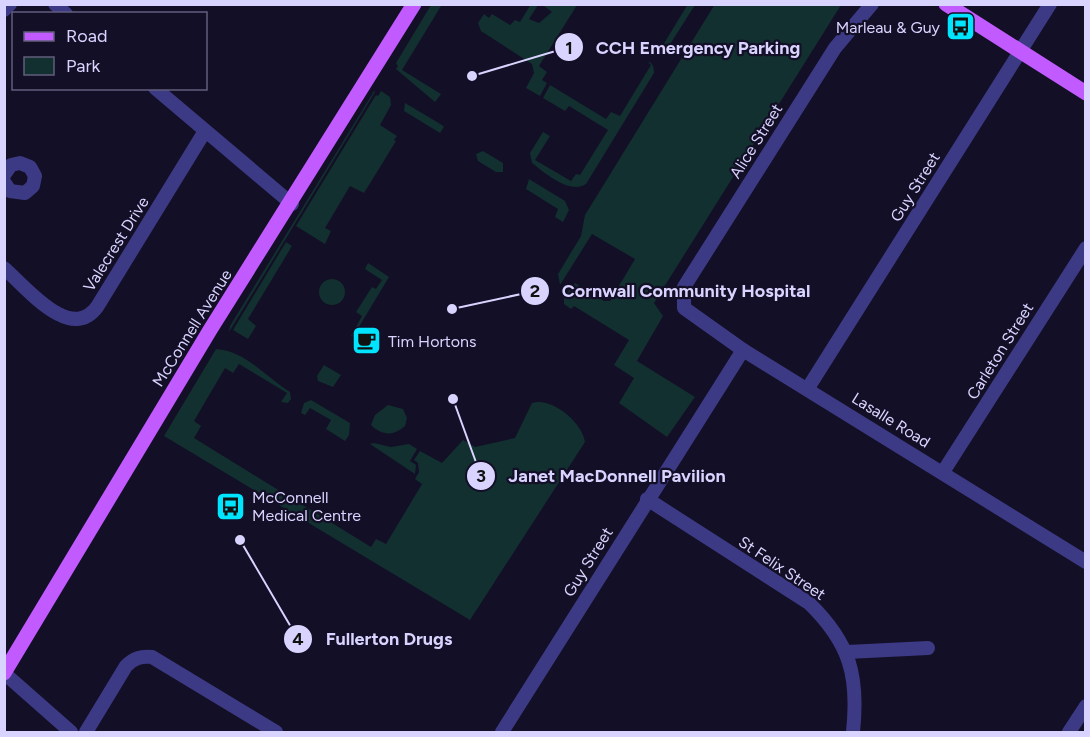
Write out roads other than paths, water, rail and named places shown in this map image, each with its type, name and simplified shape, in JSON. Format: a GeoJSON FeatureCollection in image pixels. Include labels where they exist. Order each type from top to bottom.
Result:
{"type":"FeatureCollection","features":[{"type":"Feature","properties":{"kind":"main road","name":"McConnell Avenue"},"geometry":{"type":"LineString","coordinates":[[4,673],[210,330],[292,204],[414,4]]}},
{"type":"Feature","properties":{"kind":"main road"},"geometry":{"type":"LineString","coordinates":[[946,4],[1086,93]]}},
{"type":"Feature","properties":{"kind":"street"},"geometry":{"type":"LineString","coordinates":[[4,10],[9,4]]}},
{"type":"Feature","properties":{"kind":"street","name":"Alice Street"},"geometry":{"type":"LineString","coordinates":[[684,303],[684,287],[835,48],[872,4]]}},
{"type":"Feature","properties":{"kind":"street","name":"Guy Street"},"geometry":{"type":"LineString","coordinates":[[808,388],[1050,4]]}},
{"type":"Feature","properties":{"kind":"street"},"geometry":{"type":"LineString","coordinates":[[157,90],[292,204]]}},
{"type":"Feature","properties":{"kind":"street","name":"Valecrest Drive"},"geometry":{"type":"LineString","coordinates":[[4,268],[58,315],[72,320],[88,316],[97,307],[205,131]]}},
{"type":"Feature","properties":{"kind":"street"},"geometry":{"type":"LineString","coordinates":[[4,175],[7,169],[15,164],[25,164],[33,171],[33,186],[25,193],[9,198],[4,182]]}},
{"type":"Feature","properties":{"kind":"street","name":"Carleton Street"},"geometry":{"type":"LineString","coordinates":[[943,472],[1086,248]]}},
{"type":"Feature","properties":{"kind":"street","name":"Lasalle Road"},"geometry":{"type":"LineString","coordinates":[[684,303],[684,308],[743,350],[808,388],[1086,562]]}},
{"type":"Feature","properties":{"kind":"street","name":"Guy Street"},"geometry":{"type":"LineString","coordinates":[[502,732],[743,350]]}},
{"type":"Feature","properties":{"kind":"street","name":"St Felix Street"},"geometry":{"type":"LineString","coordinates":[[647,499],[809,603],[825,619],[847,652],[855,683],[854,732]]}},
{"type":"Feature","properties":{"kind":"street"},"geometry":{"type":"LineString","coordinates":[[847,652],[928,648]]}},
{"type":"Feature","properties":{"kind":"street"},"geometry":{"type":"LineString","coordinates":[[86,732],[126,666],[131,661],[145,656],[152,657],[276,732]]}},
{"type":"Feature","properties":{"kind":"street"},"geometry":{"type":"LineString","coordinates":[[4,673],[71,732]]}},
{"type":"Feature","properties":{"kind":"street"},"geometry":{"type":"LineString","coordinates":[[1069,732],[1086,706]]}},
{"type":"Feature","properties":{"kind":"place","name":"Marleau & Guy"},"geometry":{"type":"Point","coordinates":[961,27]}},
{"type":"Feature","properties":{"kind":"place","name":"CCH Emergency Parking"},"geometry":{"type":"Point","coordinates":[472,76]}},
{"type":"Feature","properties":{"kind":"place","name":"Cornwall Community Hospital"},"geometry":{"type":"Point","coordinates":[452,309]}},
{"type":"Feature","properties":{"kind":"place","name":"Tim Hortons"},"geometry":{"type":"Point","coordinates":[367,341]}},
{"type":"Feature","properties":{"kind":"place","name":"Janet MacDonnell Pavilion"},"geometry":{"type":"Point","coordinates":[453,399]}},
{"type":"Feature","properties":{"kind":"place","name":"McConnell Medical Centre"},"geometry":{"type":"Point","coordinates":[231,506]}},
{"type":"Feature","properties":{"kind":"place","name":"Fullerton Drugs"},"geometry":{"type":"Point","coordinates":[240,540]}}]}
